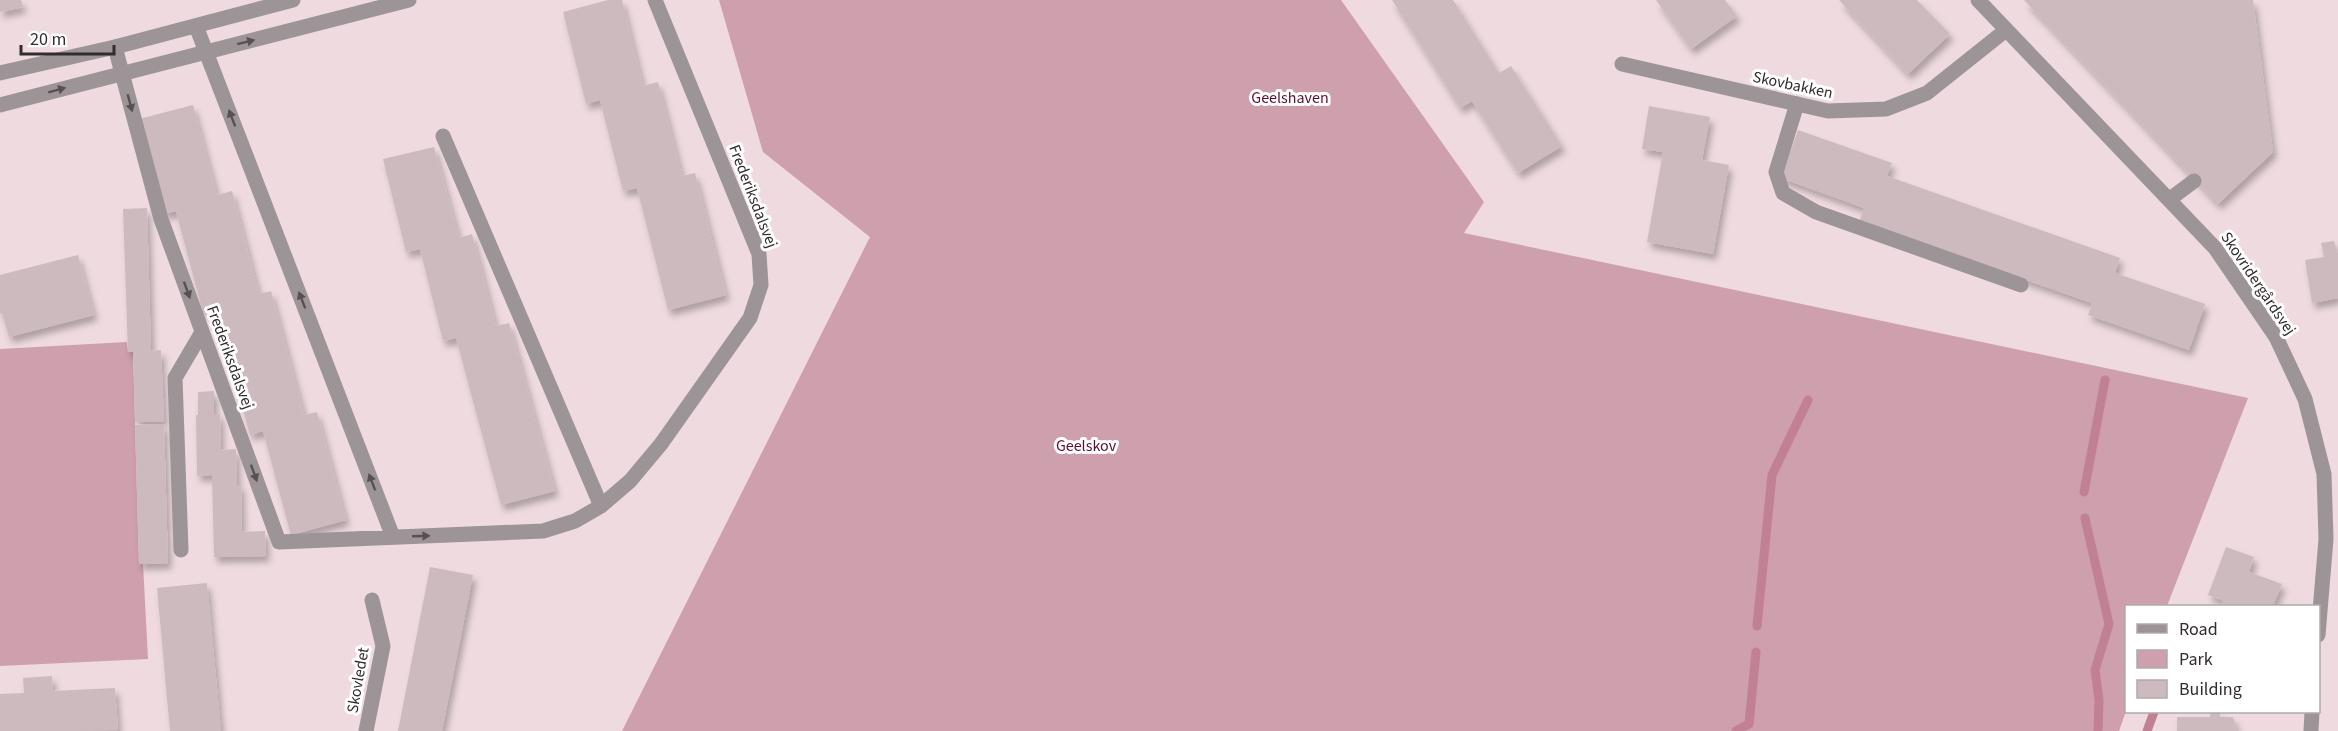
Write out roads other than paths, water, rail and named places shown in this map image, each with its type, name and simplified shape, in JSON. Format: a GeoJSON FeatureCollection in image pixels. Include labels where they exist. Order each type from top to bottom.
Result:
{"type":"FeatureCollection","features":[{"type":"Feature","properties":{"kind":"street"},"geometry":{"type":"LineString","coordinates":[[0,73],[115,47],[293,0]]}},
{"type":"Feature","properties":{"kind":"street"},"geometry":{"type":"LineString","coordinates":[[0,105],[409,0]]}},
{"type":"Feature","properties":{"kind":"street","name":"Frederiksdalsvej"},"geometry":{"type":"LineString","coordinates":[[115,47],[161,219],[279,542],[543,531],[575,520],[601,506],[630,481],[684,414],[750,318],[761,285],[759,254],[656,0]]}},
{"type":"Feature","properties":{"kind":"street","name":"Skovridergårdsvej"},"geometry":{"type":"LineString","coordinates":[[1978,0],[2215,248],[2270,327],[2305,399],[2324,474],[2326,539],[2320,621]]}},
{"type":"Feature","properties":{"kind":"street"},"geometry":{"type":"LineString","coordinates":[[196,26],[393,537]]}},
{"type":"Feature","properties":{"kind":"street","name":"Skovbakken"},"geometry":{"type":"LineString","coordinates":[[1622,64],[1828,111],[1886,109],[1927,93],[2006,30]]}},
{"type":"Feature","properties":{"kind":"street"},"geometry":{"type":"LineString","coordinates":[[1797,104],[1776,172],[1783,193],[1816,212],[2020,285]]}},
{"type":"Feature","properties":{"kind":"street"},"geometry":{"type":"LineString","coordinates":[[443,136],[601,506]]}},
{"type":"Feature","properties":{"kind":"street"},"geometry":{"type":"LineString","coordinates":[[2170,199],[2194,181]]}},
{"type":"Feature","properties":{"kind":"street"},"geometry":{"type":"LineString","coordinates":[[181,550],[176,378],[202,332]]}},
{"type":"Feature","properties":{"kind":"street","name":"Skovledet"},"geometry":{"type":"LineString","coordinates":[[366,731],[383,646],[372,600]]}},
{"type":"Feature","properties":{"kind":"street"},"geometry":{"type":"LineString","coordinates":[[2311,731],[2312,713]]}},
{"type":"Feature","properties":{"kind":"waterway"},"geometry":{"type":"LineString","coordinates":[[2084,492],[2105,380]]}},
{"type":"Feature","properties":{"kind":"waterway"},"geometry":{"type":"LineString","coordinates":[[1757,626],[1772,475],[1808,400]]}},
{"type":"Feature","properties":{"kind":"waterway"},"geometry":{"type":"LineString","coordinates":[[2085,518],[2109,624],[2095,670],[2099,700],[2098,731]]}},
{"type":"Feature","properties":{"kind":"waterway"},"geometry":{"type":"LineString","coordinates":[[1736,731],[1749,724],[1756,652]]}},
{"type":"Feature","properties":{"kind":"waterway"},"geometry":{"type":"LineString","coordinates":[[2147,731],[2154,713]]}},
{"type":"Feature","properties":{"kind":"park label","name":"Geelshaven"},"geometry":{"type":"Point","coordinates":[1290,97]}},
{"type":"Feature","properties":{"kind":"park label","name":"Geelskov"},"geometry":{"type":"Point","coordinates":[1086,445]}}]}
